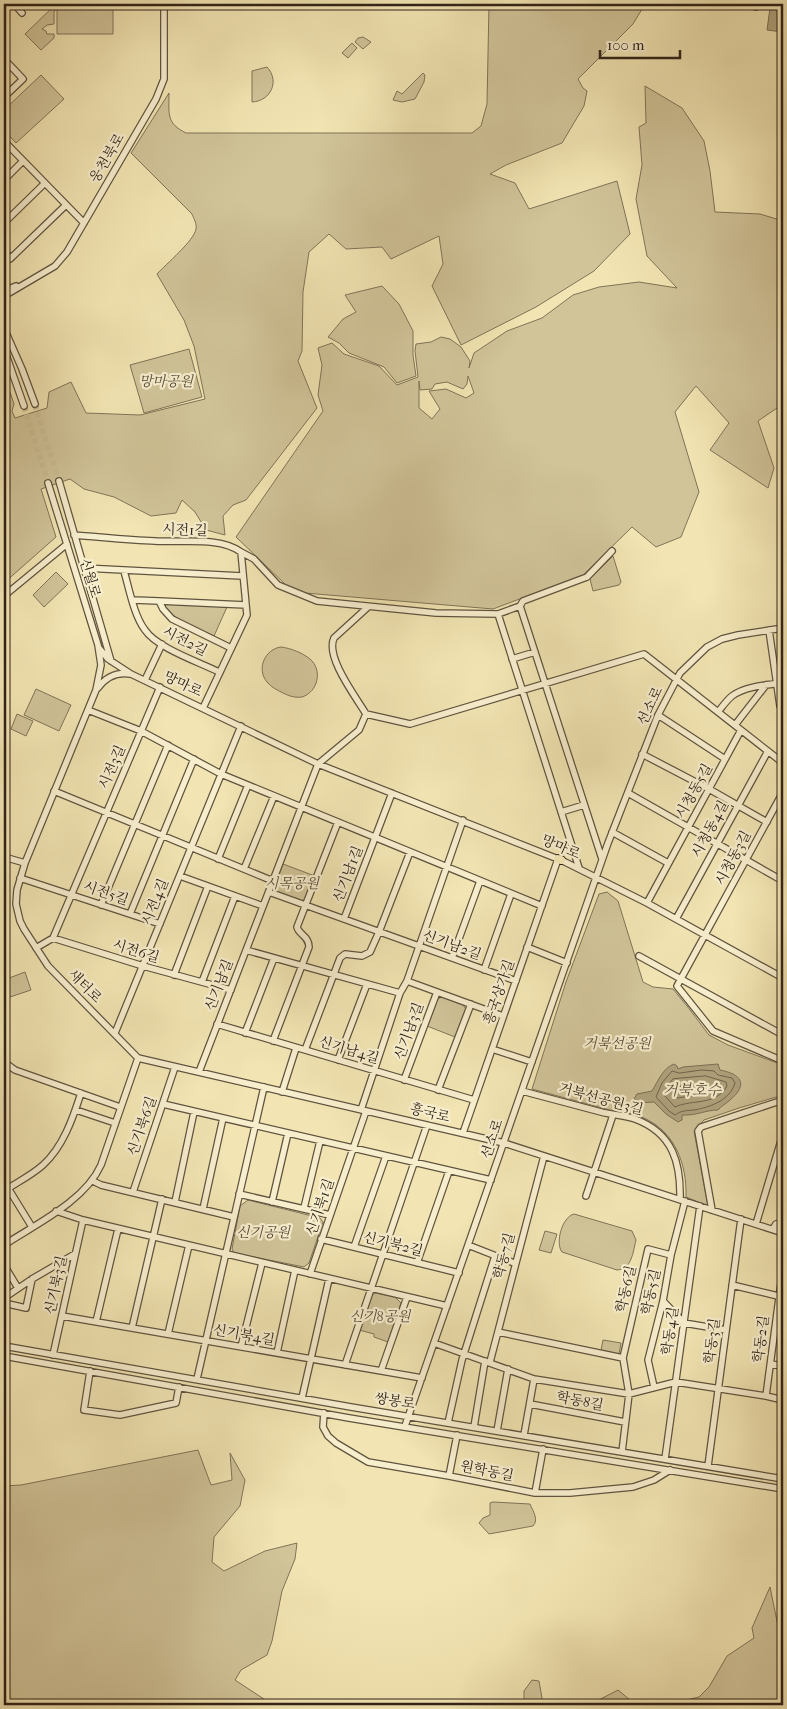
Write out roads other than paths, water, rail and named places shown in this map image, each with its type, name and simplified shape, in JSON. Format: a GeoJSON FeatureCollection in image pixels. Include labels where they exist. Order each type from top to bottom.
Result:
{"type":"FeatureCollection","features":[{"type":"Feature","properties":{"kind":"street"},"geometry":{"type":"LineString","coordinates":[[16,4],[22,13]]}},
{"type":"Feature","properties":{"kind":"street","name":"웅천북로"},"geometry":{"type":"LineString","coordinates":[[4,296],[7,291],[54,266],[61,260],[70,248],[161,90],[164,79],[164,4]]}},
{"type":"Feature","properties":{"kind":"street"},"geometry":{"type":"LineString","coordinates":[[4,59],[23,79],[4,97]]}},
{"type":"Feature","properties":{"kind":"street"},"geometry":{"type":"LineString","coordinates":[[4,141],[84,223]]}},
{"type":"Feature","properties":{"kind":"street"},"geometry":{"type":"LineString","coordinates":[[4,180],[23,161]]}},
{"type":"Feature","properties":{"kind":"street"},"geometry":{"type":"LineString","coordinates":[[4,223],[45,183]]}},
{"type":"Feature","properties":{"kind":"street"},"geometry":{"type":"LineString","coordinates":[[4,249],[10,259],[66,205]]}},
{"type":"Feature","properties":{"kind":"street"},"geometry":{"type":"LineString","coordinates":[[4,328],[22,369],[34,404]]}},
{"type":"Feature","properties":{"kind":"street"},"geometry":{"type":"LineString","coordinates":[[4,349],[24,406]]}},
{"type":"Feature","properties":{"kind":"street","name":"신월로"},"geometry":{"type":"LineString","coordinates":[[59,481],[111,661]]}},
{"type":"Feature","properties":{"kind":"street","name":"신월로"},"geometry":{"type":"LineString","coordinates":[[48,484],[98,645],[100,665],[96,690]]}},
{"type":"Feature","properties":{"kind":"street","name":"시전1길"},"geometry":{"type":"LineString","coordinates":[[74,535],[156,542],[209,542],[226,544],[254,559],[278,585],[317,601],[436,613],[498,614]]}},
{"type":"Feature","properties":{"kind":"street"},"geometry":{"type":"LineString","coordinates":[[4,596],[67,544]]}},
{"type":"Feature","properties":{"kind":"street"},"geometry":{"type":"LineString","coordinates":[[579,868],[498,614],[520,606],[523,601],[587,577],[612,551]]}},
{"type":"Feature","properties":{"kind":"street"},"geometry":{"type":"LineString","coordinates":[[203,708],[247,615],[241,552]]}},
{"type":"Feature","properties":{"kind":"street"},"geometry":{"type":"LineString","coordinates":[[84,568],[242,576]]}},
{"type":"Feature","properties":{"kind":"street","name":"시전2길"},"geometry":{"type":"LineString","coordinates":[[124,571],[144,629],[155,641],[220,672]]}},
{"type":"Feature","properties":{"kind":"street"},"geometry":{"type":"LineString","coordinates":[[133,600],[246,605]]}},
{"type":"Feature","properties":{"kind":"street","name":"시전2길"},"geometry":{"type":"LineString","coordinates":[[159,600],[163,609],[172,619],[231,648]]}},
{"type":"Feature","properties":{"kind":"street"},"geometry":{"type":"LineString","coordinates":[[368,606],[334,638],[332,645],[336,662],[366,714],[410,724],[644,654],[783,763]]}},
{"type":"Feature","properties":{"kind":"street"},"geometry":{"type":"LineString","coordinates":[[520,606],[602,860]]}},
{"type":"Feature","properties":{"kind":"street","name":"선소로"},"geometry":{"type":"LineString","coordinates":[[405,1426],[602,860],[658,714],[676,680],[687,666],[707,647],[722,639],[738,635],[783,628]]}},
{"type":"Feature","properties":{"kind":"street"},"geometry":{"type":"LineString","coordinates":[[769,630],[780,683],[780,706],[783,709]]}},
{"type":"Feature","properties":{"kind":"street"},"geometry":{"type":"LineString","coordinates":[[145,680],[162,644]]}},
{"type":"Feature","properties":{"kind":"street","name":"망마로"},"geometry":{"type":"LineString","coordinates":[[98,645],[111,661],[131,674],[318,764],[463,820],[579,868],[783,978]]}},
{"type":"Feature","properties":{"kind":"street"},"geometry":{"type":"LineString","coordinates":[[512,659],[535,652]]}},
{"type":"Feature","properties":{"kind":"street"},"geometry":{"type":"LineString","coordinates":[[96,690],[112,675],[131,674]]}},
{"type":"Feature","properties":{"kind":"street"},"geometry":{"type":"LineString","coordinates":[[718,712],[732,696],[741,691],[780,683]]}},
{"type":"Feature","properties":{"kind":"street"},"geometry":{"type":"LineString","coordinates":[[735,725],[766,685]]}},
{"type":"Feature","properties":{"kind":"street"},"geometry":{"type":"LineString","coordinates":[[141,731],[160,687]]}},
{"type":"Feature","properties":{"kind":"street","name":"새터로"},"geometry":{"type":"LineString","coordinates":[[96,690],[25,863],[16,897],[21,925],[48,966],[138,1058]]}},
{"type":"Feature","properties":{"kind":"street","name":"시전3길"},"geometry":{"type":"LineString","coordinates":[[88,710],[141,731],[221,774],[302,807]]}},
{"type":"Feature","properties":{"kind":"street"},"geometry":{"type":"LineString","coordinates":[[318,764],[359,730],[366,714]]}},
{"type":"Feature","properties":{"kind":"street"},"geometry":{"type":"LineString","coordinates":[[658,714],[725,759]]}},
{"type":"Feature","properties":{"kind":"street"},"geometry":{"type":"LineString","coordinates":[[191,848],[240,726]]}},
{"type":"Feature","properties":{"kind":"street","name":"시청동5길"},"geometry":{"type":"LineString","coordinates":[[647,903],[741,730]]}},
{"type":"Feature","properties":{"kind":"street","name":"시전3길"},"geometry":{"type":"LineString","coordinates":[[106,813],[141,731]]}},
{"type":"Feature","properties":{"kind":"street"},"geometry":{"type":"LineString","coordinates":[[101,904],[168,745]]}},
{"type":"Feature","properties":{"kind":"street","name":"시청동4길"},"geometry":{"type":"LineString","coordinates":[[676,919],[768,751]]}},
{"type":"Feature","properties":{"kind":"street"},"geometry":{"type":"LineString","coordinates":[[642,754],[767,822]]}},
{"type":"Feature","properties":{"kind":"street"},"geometry":{"type":"LineString","coordinates":[[163,836],[194,759]]}},
{"type":"Feature","properties":{"kind":"street","name":"신기남길"},"geometry":{"type":"LineString","coordinates":[[199,1072],[318,764]]}},
{"type":"Feature","properties":{"kind":"street"},"geometry":{"type":"LineString","coordinates":[[218,859],[248,785]]}},
{"type":"Feature","properties":{"kind":"street"},"geometry":{"type":"LineString","coordinates":[[54,792],[273,881]]}},
{"type":"Feature","properties":{"kind":"street","name":"시청동3길"},"geometry":{"type":"LineString","coordinates":[[682,978],[783,792]]}},
{"type":"Feature","properties":{"kind":"street"},"geometry":{"type":"LineString","coordinates":[[375,837],[392,793]]}},
{"type":"Feature","properties":{"kind":"street"},"geometry":{"type":"LineString","coordinates":[[628,793],[783,881]]}},
{"type":"Feature","properties":{"kind":"street"},"geometry":{"type":"LineString","coordinates":[[244,869],[274,796]]}},
{"type":"Feature","properties":{"kind":"street"},"geometry":{"type":"LineString","coordinates":[[561,812],[584,805]]}},
{"type":"Feature","properties":{"kind":"street","name":"신기남1길"},"geometry":{"type":"LineString","coordinates":[[302,807],[542,906]]}},
{"type":"Feature","properties":{"kind":"street"},"geometry":{"type":"LineString","coordinates":[[72,895],[106,813]]}},
{"type":"Feature","properties":{"kind":"street"},"geometry":{"type":"LineString","coordinates":[[407,981],[463,820]]}},
{"type":"Feature","properties":{"kind":"street","name":"신기남1길"},"geometry":{"type":"LineString","coordinates":[[306,905],[338,822]]}},
{"type":"Feature","properties":{"kind":"street"},"geometry":{"type":"LineString","coordinates":[[612,832],[668,863]]}},
{"type":"Feature","properties":{"kind":"street","name":"시전4길"},"geometry":{"type":"LineString","coordinates":[[130,914],[163,836]]}},
{"type":"Feature","properties":{"kind":"street","name":"신기남1길"},"geometry":{"type":"LineString","coordinates":[[344,919],[375,837]]}},
{"type":"Feature","properties":{"kind":"street","name":"시전4길"},"geometry":{"type":"LineString","coordinates":[[115,1034],[191,848]]}},
{"type":"Feature","properties":{"kind":"street"},"geometry":{"type":"LineString","coordinates":[[305,1050],[340,958],[348,954],[362,956],[368,954],[379,932],[410,852]]}},
{"type":"Feature","properties":{"kind":"street"},"geometry":{"type":"LineString","coordinates":[[4,857],[25,863]]}},
{"type":"Feature","properties":{"kind":"street","name":"흥국상가길"},"geometry":{"type":"LineString","coordinates":[[463,1133],[559,860]]}},
{"type":"Feature","properties":{"kind":"street"},"geometry":{"type":"LineString","coordinates":[[180,876],[263,906]]}},
{"type":"Feature","properties":{"kind":"street","name":"시전5길"},"geometry":{"type":"LineString","coordinates":[[20,878],[160,924]]}},
{"type":"Feature","properties":{"kind":"street"},"geometry":{"type":"LineString","coordinates":[[452,958],[480,881]]}},
{"type":"Feature","properties":{"kind":"street"},"geometry":{"type":"LineString","coordinates":[[174,975],[208,886]]}},
{"type":"Feature","properties":{"kind":"street","name":"신기남2길"},"geometry":{"type":"LineString","coordinates":[[269,892],[516,981]]}},
{"type":"Feature","properties":{"kind":"street"},"geometry":{"type":"LineString","coordinates":[[484,970],[512,894]]}},
{"type":"Feature","properties":{"kind":"street","name":"시전5길"},"geometry":{"type":"LineString","coordinates":[[54,938],[72,895]]}},
{"type":"Feature","properties":{"kind":"street"},"geometry":{"type":"LineString","coordinates":[[202,982],[235,896]]}},
{"type":"Feature","properties":{"kind":"street"},"geometry":{"type":"LineString","coordinates":[[273,1041],[309,943],[306,937],[297,929],[306,905]]}},
{"type":"Feature","properties":{"kind":"street"},"geometry":{"type":"LineString","coordinates":[[36,948],[54,938]]}},
{"type":"Feature","properties":{"kind":"street","name":"시전6길"},"geometry":{"type":"LineString","coordinates":[[54,938],[142,966],[231,990]]}},
{"type":"Feature","properties":{"kind":"street"},"geometry":{"type":"LineString","coordinates":[[528,948],[566,963]]}},
{"type":"Feature","properties":{"kind":"street","name":"신기남3길"},"geometry":{"type":"LineString","coordinates":[[246,950],[400,993]]}},
{"type":"Feature","properties":{"kind":"street"},"geometry":{"type":"LineString","coordinates":[[639,956],[783,1035]]}},
{"type":"Feature","properties":{"kind":"street"},"geometry":{"type":"LineString","coordinates":[[245,1033],[274,958]]}},
{"type":"Feature","properties":{"kind":"street"},"geometry":{"type":"LineString","coordinates":[[682,978],[677,986],[713,1031],[737,1043],[783,1061]]}},
{"type":"Feature","properties":{"kind":"street","name":"신기남3길"},"geometry":{"type":"LineString","coordinates":[[363,1110],[400,993],[407,981],[504,1016]]}},
{"type":"Feature","properties":{"kind":"street"},"geometry":{"type":"LineString","coordinates":[[338,1060],[368,984]]}},
{"type":"Feature","properties":{"kind":"street","name":"신기남3길"},"geometry":{"type":"LineString","coordinates":[[404,1080],[437,992]]}},
{"type":"Feature","properties":{"kind":"street"},"geometry":{"type":"LineString","coordinates":[[438,1090],[471,1004]]}},
{"type":"Feature","properties":{"kind":"street","name":"신기남4길"},"geometry":{"type":"LineString","coordinates":[[218,1024],[474,1100]]}},
{"type":"Feature","properties":{"kind":"street"},"geometry":{"type":"LineString","coordinates":[[282,1092],[296,1048]]}},
{"type":"Feature","properties":{"kind":"street"},"geometry":{"type":"LineString","coordinates":[[492,1049],[532,1062]]}},
{"type":"Feature","properties":{"kind":"street"},"geometry":{"type":"LineString","coordinates":[[4,1245],[77,1196],[93,1180],[101,1165],[138,1058]]}},
{"type":"Feature","properties":{"kind":"street","name":"흥국로"},"geometry":{"type":"LineString","coordinates":[[138,1058],[504,1142],[783,1233]]}},
{"type":"Feature","properties":{"kind":"street"},"geometry":{"type":"LineString","coordinates":[[4,1062],[15,1070],[120,1107]]}},
{"type":"Feature","properties":{"kind":"street","name":"신기북6길"},"geometry":{"type":"LineString","coordinates":[[133,1192],[175,1067]]}},
{"type":"Feature","properties":{"kind":"street"},"geometry":{"type":"LineString","coordinates":[[197,1379],[264,1087]]}},
{"type":"Feature","properties":{"kind":"street","name":"거북선공원3길"},"geometry":{"type":"LineString","coordinates":[[522,1091],[613,1115],[633,1118],[653,1129],[667,1142],[676,1160],[683,1201]]}},
{"type":"Feature","properties":{"kind":"street"},"geometry":{"type":"LineString","coordinates":[[32,1227],[6,1189],[43,1165],[62,1138],[76,1110],[81,1093]]}},
{"type":"Feature","properties":{"kind":"street"},"geometry":{"type":"LineString","coordinates":[[712,1210],[698,1132],[701,1127],[783,1100]]}},
{"type":"Feature","properties":{"kind":"street"},"geometry":{"type":"LineString","coordinates":[[163,1104],[491,1180]]}},
{"type":"Feature","properties":{"kind":"street"},"geometry":{"type":"LineString","coordinates":[[76,1110],[115,1123]]}},
{"type":"Feature","properties":{"kind":"street","name":"신기북1길"},"geometry":{"type":"LineString","coordinates":[[310,1274],[353,1148],[363,1110]]}},
{"type":"Feature","properties":{"kind":"street"},"geometry":{"type":"LineString","coordinates":[[175,1202],[194,1112]]}},
{"type":"Feature","properties":{"kind":"street"},"geometry":{"type":"LineString","coordinates":[[586,1196],[613,1115]]}},
{"type":"Feature","properties":{"kind":"street"},"geometry":{"type":"LineString","coordinates":[[203,1209],[223,1118]]}},
{"type":"Feature","properties":{"kind":"street"},"geometry":{"type":"LineString","coordinates":[[345,1365],[427,1125]]}},
{"type":"Feature","properties":{"kind":"street"},"geometry":{"type":"LineString","coordinates":[[272,1202],[288,1133]]}},
{"type":"Feature","properties":{"kind":"street"},"geometry":{"type":"LineString","coordinates":[[756,1224],[783,1134]]}},
{"type":"Feature","properties":{"kind":"street","name":"신기북1길"},"geometry":{"type":"LineString","coordinates":[[304,1208],[320,1141]]}},
{"type":"Feature","properties":{"kind":"street"},"geometry":{"type":"LineString","coordinates":[[354,1247],[386,1156]]}},
{"type":"Feature","properties":{"kind":"street","name":"학동7길"},"geometry":{"type":"LineString","coordinates":[[487,1361],[498,1332],[514,1263],[544,1156]]}},
{"type":"Feature","properties":{"kind":"street"},"geometry":{"type":"LineString","coordinates":[[417,1263],[449,1171]]}},
{"type":"Feature","properties":{"kind":"street"},"geometry":{"type":"LineString","coordinates":[[93,1180],[101,1185],[234,1217]]}},
{"type":"Feature","properties":{"kind":"street"},"geometry":{"type":"LineString","coordinates":[[239,1194],[330,1215]]}},
{"type":"Feature","properties":{"kind":"street"},"geometry":{"type":"LineString","coordinates":[[132,1328],[162,1199]]}},
{"type":"Feature","properties":{"kind":"street","name":"학동5길"},"geometry":{"type":"LineString","coordinates":[[654,1387],[648,1360],[683,1201]]}},
{"type":"Feature","properties":{"kind":"street","name":"학동4길"},"geometry":{"type":"LineString","coordinates":[[665,1459],[700,1206]]}},
{"type":"Feature","properties":{"kind":"street"},"geometry":{"type":"LineString","coordinates":[[56,1211],[118,1229],[447,1306]]}},
{"type":"Feature","properties":{"kind":"street","name":"학동3길"},"geometry":{"type":"LineString","coordinates":[[708,1466],[740,1219]]}},
{"type":"Feature","properties":{"kind":"street","name":"신기북3길"},"geometry":{"type":"LineString","coordinates":[[53,1355],[83,1220]]}},
{"type":"Feature","properties":{"kind":"street"},"geometry":{"type":"LineString","coordinates":[[773,1229],[776,1224],[783,1222]]}},
{"type":"Feature","properties":{"kind":"street"},"geometry":{"type":"LineString","coordinates":[[96,1322],[118,1229]]}},
{"type":"Feature","properties":{"kind":"street","name":"신기북2길"},"geometry":{"type":"LineString","coordinates":[[321,1239],[458,1273]]}},
{"type":"Feature","properties":{"kind":"street"},"geometry":{"type":"LineString","coordinates":[[168,1334],[188,1245]]}},
{"type":"Feature","properties":{"kind":"street"},"geometry":{"type":"LineString","coordinates":[[468,1245],[514,1263]]}},
{"type":"Feature","properties":{"kind":"street","name":"학동6길"},"geometry":{"type":"LineString","coordinates":[[629,1394],[623,1358],[648,1249],[671,1255]]}},
{"type":"Feature","properties":{"kind":"street"},"geometry":{"type":"LineString","coordinates":[[4,1298],[75,1254]]}},
{"type":"Feature","properties":{"kind":"street"},"geometry":{"type":"LineString","coordinates":[[448,1423],[464,1353],[495,1256]]}},
{"type":"Feature","properties":{"kind":"street"},"geometry":{"type":"LineString","coordinates":[[241,1347],[262,1263]]}},
{"type":"Feature","properties":{"kind":"street"},"geometry":{"type":"LineString","coordinates":[[4,1265],[18,1288]]}},
{"type":"Feature","properties":{"kind":"street","name":"학동2길"},"geometry":{"type":"LineString","coordinates":[[766,1396],[778,1296],[782,1289],[783,1268]]}},
{"type":"Feature","properties":{"kind":"street"},"geometry":{"type":"LineString","coordinates":[[277,1353],[295,1270]]}},
{"type":"Feature","properties":{"kind":"street"},"geometry":{"type":"LineString","coordinates":[[4,1303],[26,1308],[32,1279]]}},
{"type":"Feature","properties":{"kind":"street"},"geometry":{"type":"LineString","coordinates":[[302,1398],[329,1279]]}},
{"type":"Feature","properties":{"kind":"street"},"geometry":{"type":"LineString","coordinates":[[732,1285],[778,1296]]}},
{"type":"Feature","properties":{"kind":"street"},"geometry":{"type":"LineString","coordinates":[[381,1371],[407,1297]]}},
{"type":"Feature","properties":{"kind":"street"},"geometry":{"type":"LineString","coordinates":[[662,1301],[684,1323],[726,1330]]}},
{"type":"Feature","properties":{"kind":"street","name":"신기북4길"},"geometry":{"type":"LineString","coordinates":[[62,1316],[422,1378]]}},
{"type":"Feature","properties":{"kind":"street"},"geometry":{"type":"LineString","coordinates":[[775,1326],[783,1328]]}},
{"type":"Feature","properties":{"kind":"street"},"geometry":{"type":"LineString","coordinates":[[498,1332],[623,1358]]}},
{"type":"Feature","properties":{"kind":"street","name":"학동8길"},"geometry":{"type":"LineString","coordinates":[[434,1343],[534,1379],[629,1394],[676,1382]]}},
{"type":"Feature","properties":{"kind":"street","name":"쌍봉로"},"geometry":{"type":"LineString","coordinates":[[4,1346],[783,1479]]}},
{"type":"Feature","properties":{"kind":"street","name":"쌍봉로"},"geometry":{"type":"LineString","coordinates":[[4,1356],[324,1413],[783,1489]]}},
{"type":"Feature","properties":{"kind":"street"},"geometry":{"type":"LineString","coordinates":[[474,1427],[487,1361]]}},
{"type":"Feature","properties":{"kind":"street"},"geometry":{"type":"LineString","coordinates":[[770,1364],[783,1366]]}},
{"type":"Feature","properties":{"kind":"street"},"geometry":{"type":"LineString","coordinates":[[497,1431],[508,1369]]}},
{"type":"Feature","properties":{"kind":"street"},"geometry":{"type":"LineString","coordinates":[[90,1371],[84,1410],[120,1415],[176,1403],[179,1387]]}},
{"type":"Feature","properties":{"kind":"street"},"geometry":{"type":"LineString","coordinates":[[524,1436],[534,1379]]}},
{"type":"Feature","properties":{"kind":"street"},"geometry":{"type":"LineString","coordinates":[[676,1382],[783,1400]]}},
{"type":"Feature","properties":{"kind":"street"},"geometry":{"type":"LineString","coordinates":[[622,1452],[629,1394]]}},
{"type":"Feature","properties":{"kind":"street","name":"학동8길"},"geometry":{"type":"LineString","coordinates":[[530,1404],[625,1422]]}},
{"type":"Feature","properties":{"kind":"street","name":"원학동길"},"geometry":{"type":"LineString","coordinates":[[324,1413],[323,1427],[328,1436],[336,1443],[368,1462],[536,1493],[570,1493],[633,1487],[654,1480],[670,1470]]}},
{"type":"Feature","properties":{"kind":"street"},"geometry":{"type":"LineString","coordinates":[[449,1476],[457,1435]]}},
{"type":"Feature","properties":{"kind":"street"},"geometry":{"type":"LineString","coordinates":[[536,1493],[543,1449]]}},
{"type":"Feature","properties":{"kind":"water"},"geometry":{"type":"Polygon","coordinates":[[[770,8],[783,10],[782,32],[767,30],[770,8]]]}},
{"type":"Feature","properties":{"kind":"water","name":"거북호수"},"geometry":{"type":"Polygon","coordinates":[[[674,1064],[678,1069],[718,1064],[720,1070],[737,1077],[741,1085],[736,1094],[718,1110],[682,1115],[682,1120],[678,1122],[666,1114],[654,1102],[639,1103],[634,1099],[637,1094],[652,1091],[664,1072],[674,1064]]]}},
{"type":"Feature","properties":{"kind":"tunnel"},"geometry":{"type":"LineString","coordinates":[[35,404],[59,481]]}},
{"type":"Feature","properties":{"kind":"tunnel"},"geometry":{"type":"LineString","coordinates":[[24,406],[48,483]]}},
{"type":"Feature","properties":{"kind":"park label","name":"망마공원"},"geometry":{"type":"Point","coordinates":[166,381]}},
{"type":"Feature","properties":{"kind":"park label","name":"시목공원"},"geometry":{"type":"Point","coordinates":[292,883]}},
{"type":"Feature","properties":{"kind":"park label","name":"거북선공원"},"geometry":{"type":"Point","coordinates":[617,1043]}},
{"type":"Feature","properties":{"kind":"park label","name":"신기공원"},"geometry":{"type":"Point","coordinates":[263,1232]}},
{"type":"Feature","properties":{"kind":"park label","name":"신기8공원"},"geometry":{"type":"Point","coordinates":[380,1316]}}]}
